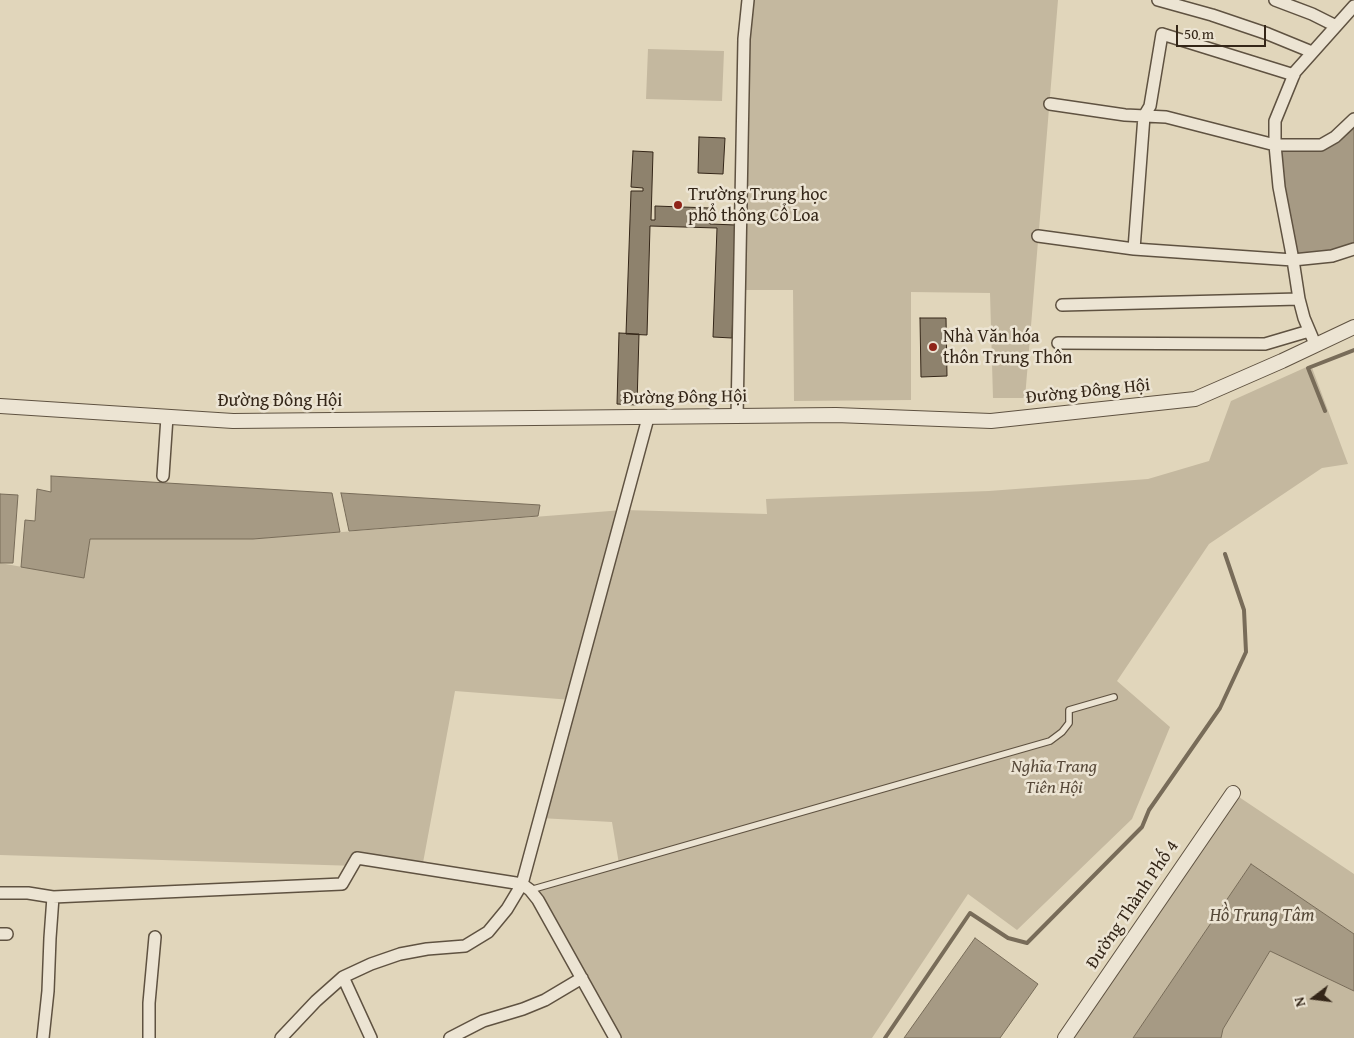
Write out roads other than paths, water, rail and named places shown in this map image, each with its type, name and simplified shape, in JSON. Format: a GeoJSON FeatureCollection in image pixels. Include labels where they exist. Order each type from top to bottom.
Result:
{"type":"FeatureCollection","features":[{"type":"Feature","properties":{"kind":"street"},"geometry":{"type":"LineString","coordinates":[[737,417],[744,39],[748,0]]}},
{"type":"Feature","properties":{"kind":"street"},"geometry":{"type":"LineString","coordinates":[[1158,0],[1212,15],[1268,34],[1312,52]]}},
{"type":"Feature","properties":{"kind":"street"},"geometry":{"type":"LineString","coordinates":[[1275,0],[1312,14],[1336,26]]}},
{"type":"Feature","properties":{"kind":"street"},"geometry":{"type":"LineString","coordinates":[[1315,344],[1304,318],[1299,299],[1279,188],[1275,122],[1294,75],[1312,52],[1354,6]]}},
{"type":"Feature","properties":{"kind":"street"},"geometry":{"type":"LineString","coordinates":[[1134,249],[1144,116],[1150,106],[1162,34],[1294,75]]}},
{"type":"Feature","properties":{"kind":"street"},"geometry":{"type":"LineString","coordinates":[[1050,104],[1125,115],[1166,117],[1275,145],[1321,145],[1335,138],[1354,120]]}},
{"type":"Feature","properties":{"kind":"street"},"geometry":{"type":"LineString","coordinates":[[1038,236],[1134,249],[1293,260],[1332,256],[1354,249]]}},
{"type":"Feature","properties":{"kind":"street"},"geometry":{"type":"LineString","coordinates":[[1062,305],[1299,299]]}},
{"type":"Feature","properties":{"kind":"street","name":"Đường Đông Hội"},"geometry":{"type":"LineString","coordinates":[[0,406],[233,421],[648,418],[673,415],[737,417],[836,416],[991,421],[1196,399],[1354,327]]}},
{"type":"Feature","properties":{"kind":"street"},"geometry":{"type":"LineString","coordinates":[[1058,343],[1265,344],[1309,331]]}},
{"type":"Feature","properties":{"kind":"street"},"geometry":{"type":"LineString","coordinates":[[163,476],[167,417]]}},
{"type":"Feature","properties":{"kind":"street"},"geometry":{"type":"LineString","coordinates":[[285,1037],[316,1001],[343,977],[371,964],[400,954],[427,949],[465,946],[488,932],[526,887],[648,418]]}},
{"type":"Feature","properties":{"kind":"street","name":"Đường Thành Phố 4"},"geometry":{"type":"LineString","coordinates":[[1065,1038],[1233,793]]}},
{"type":"Feature","properties":{"kind":"street"},"geometry":{"type":"LineString","coordinates":[[0,893],[28,893],[52,897],[342,884],[357,858],[526,887],[538,900],[615,1038]]}},
{"type":"Feature","properties":{"kind":"street"},"geometry":{"type":"LineString","coordinates":[[43,1038],[48,991],[52,897]]}},
{"type":"Feature","properties":{"kind":"street"},"geometry":{"type":"LineString","coordinates":[[149,1038],[149,1003],[155,937]]}},
{"type":"Feature","properties":{"kind":"street"},"geometry":{"type":"LineString","coordinates":[[343,977],[371,1038]]}},
{"type":"Feature","properties":{"kind":"street"},"geometry":{"type":"LineString","coordinates":[[450,1038],[483,1021],[523,1010],[545,1000],[582,978]]}},
{"type":"Feature","properties":{"kind":"lane"},"geometry":{"type":"LineString","coordinates":[[526,887],[1050,741],[1062,732],[1069,723],[1069,710],[1114,697]]}},
{"type":"Feature","properties":{"kind":"water"},"geometry":{"type":"Polygon","coordinates":[[[1354,119],[1354,249],[1293,260],[1275,145],[1321,145],[1354,119]]]}},
{"type":"Feature","properties":{"kind":"water"},"geometry":{"type":"Polygon","coordinates":[[[51,476],[332,493],[340,532],[253,539],[90,539],[84,578],[21,567],[25,520],[35,521],[37,489],[51,492],[51,476]]]}},
{"type":"Feature","properties":{"kind":"water"},"geometry":{"type":"Polygon","coordinates":[[[341,493],[540,505],[538,516],[349,531],[341,493]]]}},
{"type":"Feature","properties":{"kind":"water"},"geometry":{"type":"Polygon","coordinates":[[[0,494],[18,495],[13,563],[0,563],[0,494]]]}},
{"type":"Feature","properties":{"kind":"water","name":"Hồ Trung Tâm"},"geometry":{"type":"Polygon","coordinates":[[[1251,864],[1354,934],[1354,991],[1270,951],[1223,1029],[1221,1038],[1133,1038],[1251,864]]]}},
{"type":"Feature","properties":{"kind":"water"},"geometry":{"type":"Polygon","coordinates":[[[975,938],[1038,984],[1000,1038],[904,1038],[975,938]]]}},
{"type":"Feature","properties":{"kind":"waterway"},"geometry":{"type":"LineString","coordinates":[[1325,411],[1308,368],[1354,350]]}},
{"type":"Feature","properties":{"kind":"waterway"},"geometry":{"type":"LineString","coordinates":[[885,1038],[970,913],[1008,938],[1027,943],[1142,827],[1149,810],[1220,708],[1246,652],[1244,610],[1225,554]]}},
{"type":"Feature","properties":{"kind":"place","name":"Trường Trung học phổ thông Cổ Loa"},"geometry":{"type":"Point","coordinates":[678,205]}},
{"type":"Feature","properties":{"kind":"place","name":"Nhà Văn hóa thôn Trung Thôn"},"geometry":{"type":"Point","coordinates":[933,347]}},
{"type":"Feature","properties":{"kind":"park label","name":"Nghĩa Trang Tiên Hội"},"geometry":{"type":"Point","coordinates":[1054,778]}}]}
